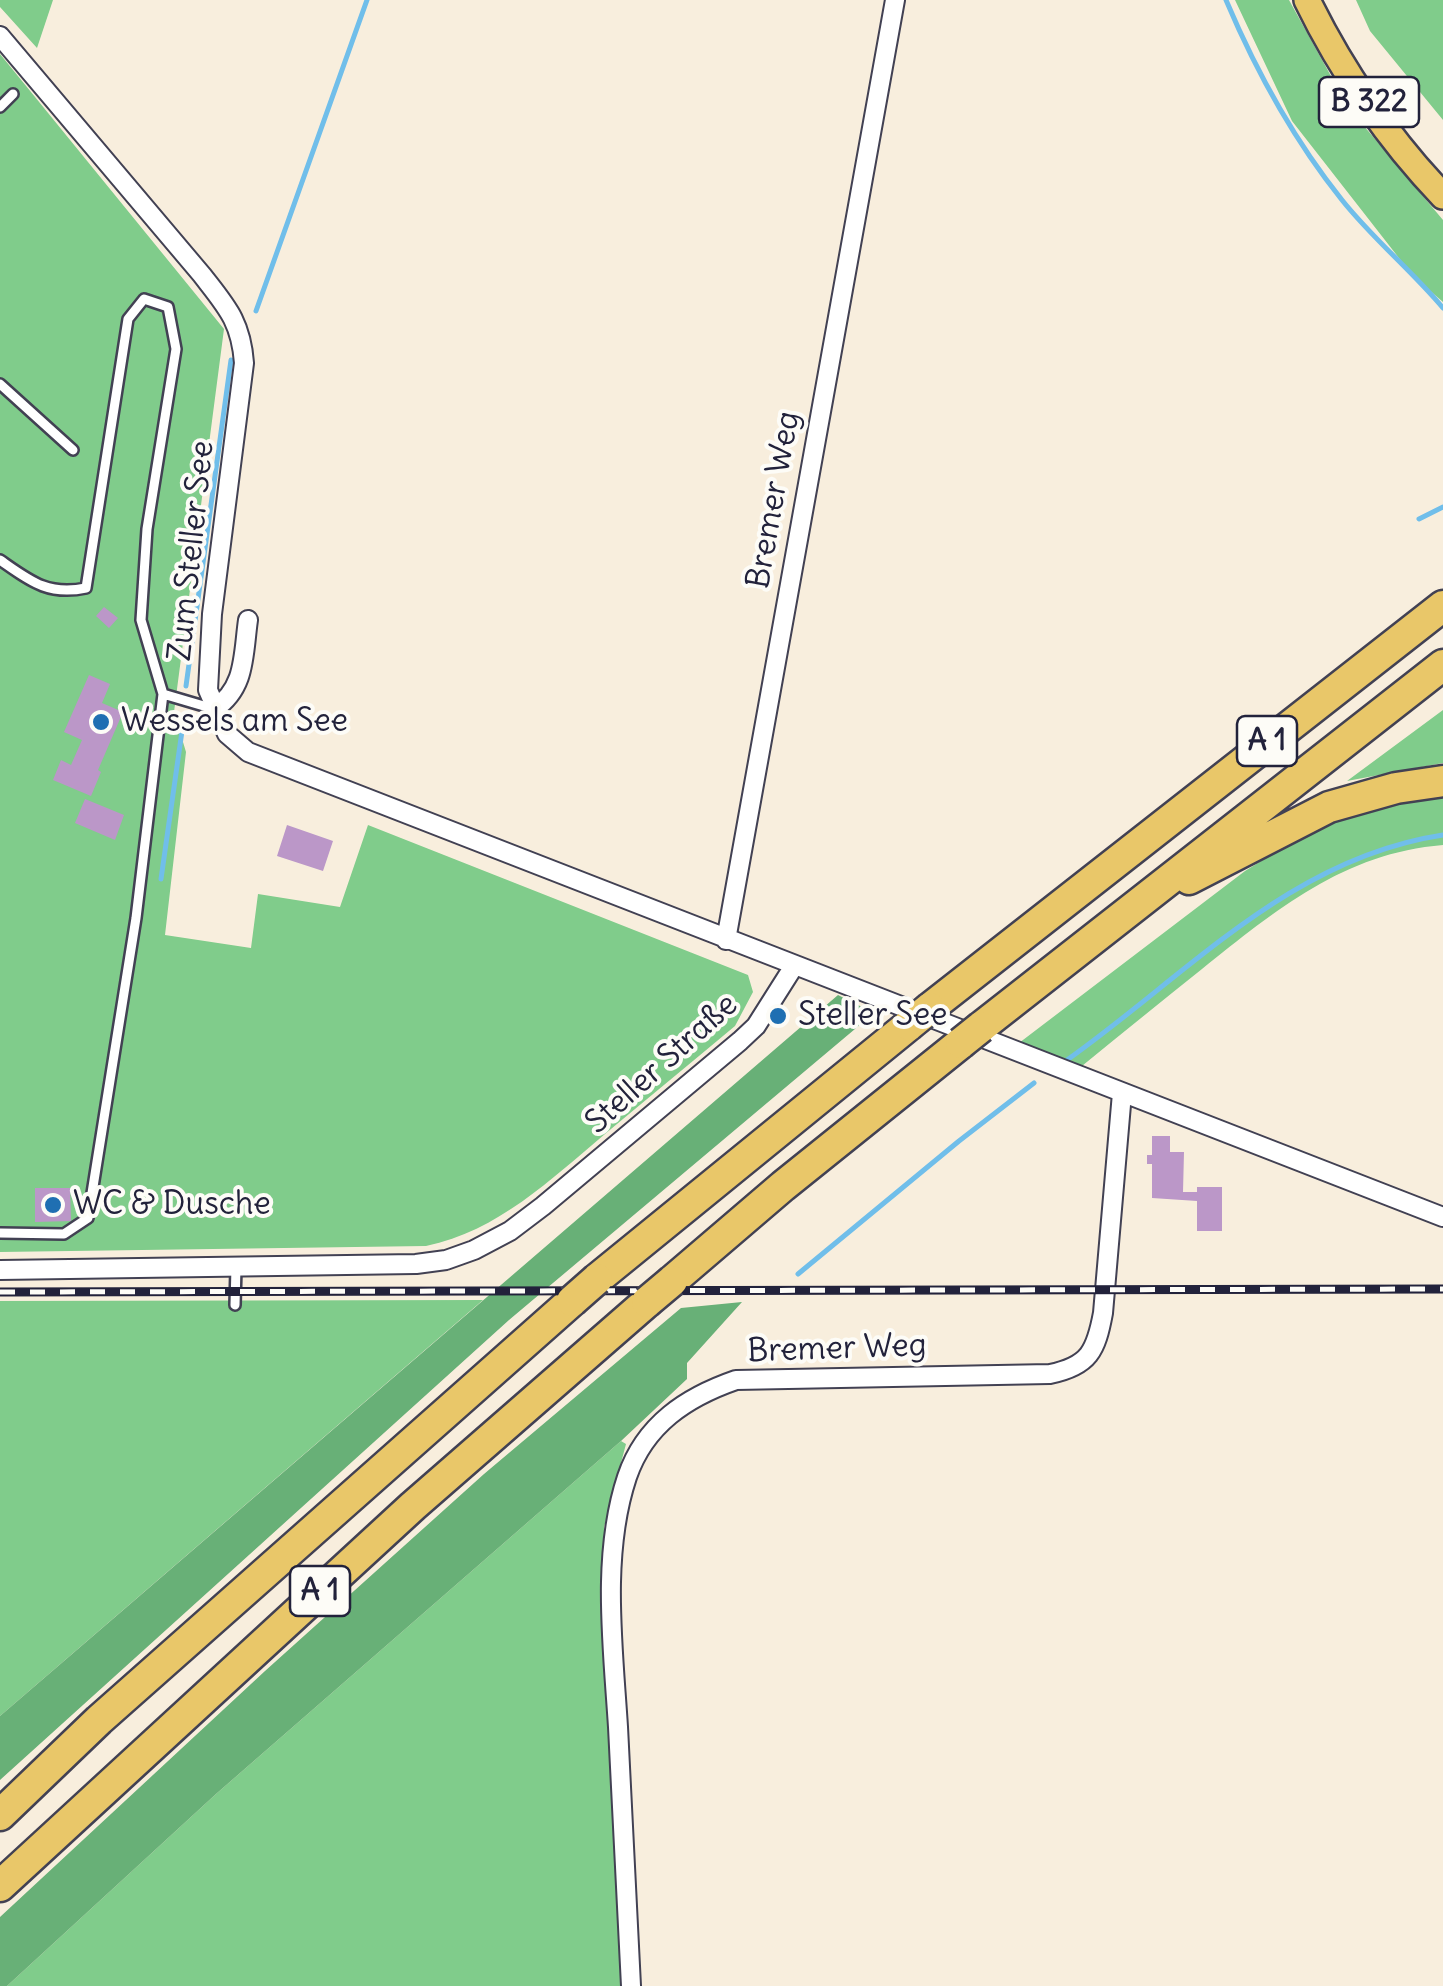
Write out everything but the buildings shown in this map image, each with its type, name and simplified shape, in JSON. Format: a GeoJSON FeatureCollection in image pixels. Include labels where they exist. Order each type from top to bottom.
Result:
{"type":"FeatureCollection","features":[{"type":"Feature","properties":{"kind":"highway","name":"A 1"},"geometry":{"type":"LineString","coordinates":[[0,1815],[99,1720],[597,1279],[919,1016],[1443,606]]}},
{"type":"Feature","properties":{"kind":"highway","name":"A 1"},"geometry":{"type":"LineString","coordinates":[[0,1886],[398,1520],[783,1186],[1124,912],[1443,666]]}},
{"type":"Feature","properties":{"kind":"highway"},"geometry":{"type":"LineString","coordinates":[[1124,912],[1330,807],[1396,788],[1443,781]]}},
{"type":"Feature","properties":{"kind":"main road","name":"B 322"},"geometry":{"type":"LineString","coordinates":[[1307,0],[1386,127],[1443,196]]}},
{"type":"Feature","properties":{"kind":"street","name":"Bremer Weg"},"geometry":{"type":"LineString","coordinates":[[726,940],[895,0]]}},
{"type":"Feature","properties":{"kind":"street","name":"Zum Steller See"},"geometry":{"type":"LineString","coordinates":[[0,36],[202,274],[233,315],[242,336],[244,362],[212,614],[208,690],[227,734],[264,760],[726,940]]}},
{"type":"Feature","properties":{"kind":"street"},"geometry":{"type":"LineString","coordinates":[[214,710],[229,700],[238,686],[248,620]]}},
{"type":"Feature","properties":{"kind":"street"},"geometry":{"type":"LineString","coordinates":[[726,940],[1443,1217]]}},
{"type":"Feature","properties":{"kind":"street","name":"Steller Straße"},"geometry":{"type":"LineString","coordinates":[[0,1270],[416,1264],[446,1260],[474,1250],[510,1231],[740,1042],[756,1026],[794,966]]}},
{"type":"Feature","properties":{"kind":"street","name":"Bremer Weg"},"geometry":{"type":"LineString","coordinates":[[631,1986],[613,1599],[617,1526],[627,1476],[635,1459],[677,1408],[698,1393],[736,1380],[1050,1374],[1074,1369],[1099,1338],[1104,1314],[1122,1093]]}},
{"type":"Feature","properties":{"kind":"lane"},"geometry":{"type":"LineString","coordinates":[[0,107],[13,94]]}},
{"type":"Feature","properties":{"kind":"lane"},"geometry":{"type":"LineString","coordinates":[[0,560],[33,582],[62,593],[86,588],[128,319],[144,299],[168,307],[176,349],[147,529],[141,620],[163,694],[136,918],[88,1218],[64,1234],[0,1232]]}},
{"type":"Feature","properties":{"kind":"lane"},"geometry":{"type":"LineString","coordinates":[[0,384],[73,450]]}},
{"type":"Feature","properties":{"kind":"lane"},"geometry":{"type":"LineString","coordinates":[[163,694],[214,710]]}},
{"type":"Feature","properties":{"kind":"lane"},"geometry":{"type":"LineString","coordinates":[[235,1305],[236,1267]]}},
{"type":"Feature","properties":{"kind":"green space"},"geometry":{"type":"Polygon","coordinates":[[[0,0],[53,0],[37,48],[0,7],[0,0]]]}},
{"type":"Feature","properties":{"kind":"green space"},"geometry":{"type":"Polygon","coordinates":[[[1235,0],[1289,0],[1348,107],[1443,220],[1443,302],[1413,276],[1292,121],[1235,0]]]}},
{"type":"Feature","properties":{"kind":"green space"},"geometry":{"type":"Polygon","coordinates":[[[1356,0],[1443,0],[1443,120],[1370,31],[1356,0]]]}},
{"type":"Feature","properties":{"kind":"green space"},"geometry":{"type":"Polygon","coordinates":[[[0,54],[224,329],[174,712],[186,752],[165,935],[251,948],[258,894],[340,907],[368,825],[748,975],[753,992],[735,1026],[522,1202],[452,1239],[426,1246],[0,1252],[0,54]]]}},
{"type":"Feature","properties":{"kind":"green space"},"geometry":{"type":"Polygon","coordinates":[[[1443,710],[1443,763],[1347,781],[1443,710]]]}},
{"type":"Feature","properties":{"kind":"green space"},"geometry":{"type":"Polygon","coordinates":[[[1443,792],[1443,845],[1374,859],[1313,888],[1257,926],[1082,1066],[1019,1043],[1245,871],[1324,822],[1411,795],[1443,792]]]}},
{"type":"Feature","properties":{"kind":"green space"},"geometry":{"type":"Polygon","coordinates":[[[838,995],[874,1013],[509,1320],[0,1780],[0,1716],[838,995]]]}},
{"type":"Feature","properties":{"kind":"green space"},"geometry":{"type":"Polygon","coordinates":[[[483,1300],[0,1716],[0,1301],[483,1300]]]}},
{"type":"Feature","properties":{"kind":"green space"},"geometry":{"type":"Polygon","coordinates":[[[742,1302],[687,1363],[687,1379],[621,1441],[216,1794],[7,1986],[0,1986],[0,1917],[265,1671],[484,1474],[681,1308],[742,1302]]]}},
{"type":"Feature","properties":{"kind":"green space"},"geometry":{"type":"Polygon","coordinates":[[[621,1441],[626,1444],[604,1527],[621,1986],[7,1986],[216,1794],[621,1441]]]}},
{"type":"Feature","properties":{"kind":"waterway"},"geometry":{"type":"LineString","coordinates":[[256,311],[367,0]]}},
{"type":"Feature","properties":{"kind":"waterway"},"geometry":{"type":"LineString","coordinates":[[1226,0],[1277,104],[1324,177],[1443,308]]}},
{"type":"Feature","properties":{"kind":"waterway"},"geometry":{"type":"LineString","coordinates":[[186,686],[231,360]]}},
{"type":"Feature","properties":{"kind":"waterway"},"geometry":{"type":"LineString","coordinates":[[1419,519],[1443,507]]}},
{"type":"Feature","properties":{"kind":"waterway"},"geometry":{"type":"LineString","coordinates":[[161,879],[184,717]]}},
{"type":"Feature","properties":{"kind":"waterway"},"geometry":{"type":"LineString","coordinates":[[1067,1060],[1243,924],[1288,894],[1337,868],[1388,848],[1443,835]]}},
{"type":"Feature","properties":{"kind":"waterway"},"geometry":{"type":"LineString","coordinates":[[798,1274],[1034,1083]]}},
{"type":"Feature","properties":{"kind":"railway"},"geometry":{"type":"LineString","coordinates":[[0,1292],[1443,1289]]}},
{"type":"Feature","properties":{"kind":"place","name":"Wessels am See"},"geometry":{"type":"Point","coordinates":[101,722]}},
{"type":"Feature","properties":{"kind":"place","name":"Steller See"},"geometry":{"type":"Point","coordinates":[778,1016]}},
{"type":"Feature","properties":{"kind":"place","name":"WC & Dusche"},"geometry":{"type":"Point","coordinates":[53,1205]}}]}
